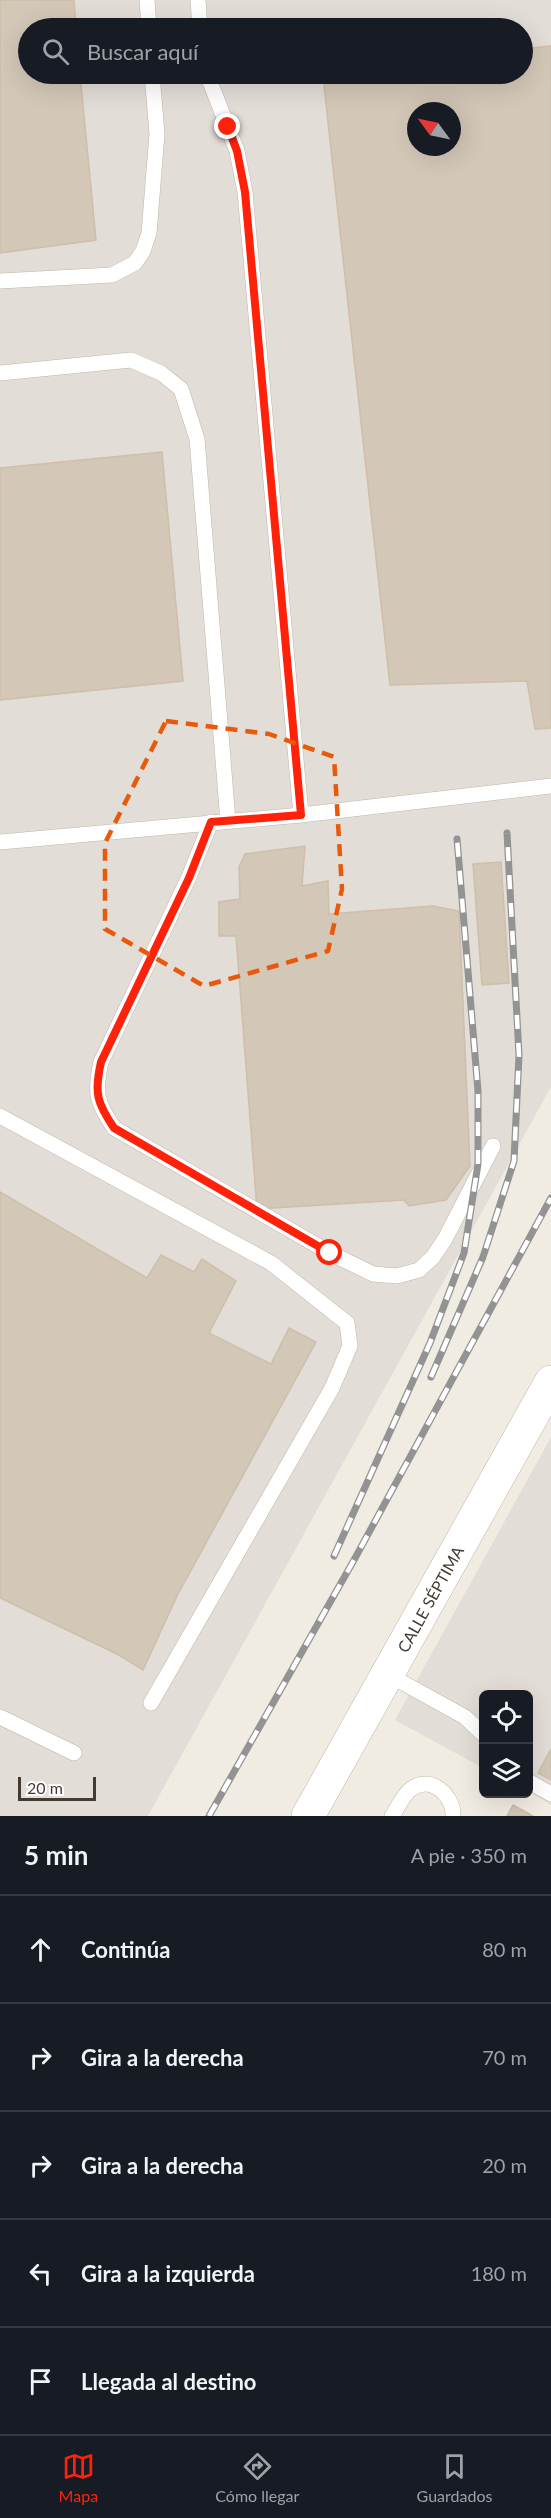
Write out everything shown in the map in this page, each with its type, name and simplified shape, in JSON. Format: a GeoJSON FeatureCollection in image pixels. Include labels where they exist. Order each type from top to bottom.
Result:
{"type":"FeatureCollection","features":[{"type":"Feature","properties":{"kind":"street","name":"CALLE SÉPTIMA"},"geometry":{"type":"LineString","coordinates":[[308,1816],[551,1382]]}},
{"type":"Feature","properties":{"kind":"lane"},"geometry":{"type":"LineString","coordinates":[[147,0],[148,18]]}},
{"type":"Feature","properties":{"kind":"lane"},"geometry":{"type":"LineString","coordinates":[[198,0],[199,18]]}},
{"type":"Feature","properties":{"kind":"lane"},"geometry":{"type":"LineString","coordinates":[[0,281],[112,275],[135,263],[143,251],[149,233],[157,134],[154,84]]}},
{"type":"Feature","properties":{"kind":"lane"},"geometry":{"type":"LineString","coordinates":[[211,84],[237,151],[245,192],[301,815]]}},
{"type":"Feature","properties":{"kind":"lane"},"geometry":{"type":"LineString","coordinates":[[0,373],[131,360],[161,374],[181,389],[197,439],[228,821]]}},
{"type":"Feature","properties":{"kind":"lane"},"geometry":{"type":"LineString","coordinates":[[0,842],[301,815],[551,786]]}},
{"type":"Feature","properties":{"kind":"lane"},"geometry":{"type":"LineString","coordinates":[[211,822],[189,878],[101,1062],[96,1085],[100,1107],[114,1128],[330,1253],[373,1274],[397,1276],[419,1270],[433,1257],[445,1239],[493,1146]]}},
{"type":"Feature","properties":{"kind":"lane"},"geometry":{"type":"LineString","coordinates":[[0,1116],[271,1263],[347,1323],[350,1346],[332,1388],[151,1703]]}},
{"type":"Feature","properties":{"kind":"lane"},"geometry":{"type":"LineString","coordinates":[[387,1674],[465,1717],[479,1731]]}},
{"type":"Feature","properties":{"kind":"lane"},"geometry":{"type":"LineString","coordinates":[[0,1717],[74,1753]]}},
{"type":"Feature","properties":{"kind":"lane"},"geometry":{"type":"LineString","coordinates":[[392,1816],[412,1788],[425,1783],[437,1787],[446,1795],[453,1806],[453,1816]]}},
{"type":"Feature","properties":{"kind":"lane"},"geometry":{"type":"LineString","coordinates":[[533,1784],[551,1794]]}},
{"type":"Feature","properties":{"kind":"highlighted area"},"geometry":{"type":"Polygon","coordinates":[[[166,721],[269,734],[334,757],[342,889],[328,951],[204,986],[105,929],[105,843],[166,721]]]}},
{"type":"Feature","properties":{"kind":"shaded area"},"geometry":{"type":"Polygon","coordinates":[[[0,0],[551,0],[551,1087],[148,1816],[0,1816],[0,0]]]}},
{"type":"Feature","properties":{"kind":"shaded area"},"geometry":{"type":"Polygon","coordinates":[[[551,1437],[551,1805],[533,1794],[533,1690],[479,1690],[479,1766],[395,1720],[551,1437]]]}},
{"type":"Feature","properties":{"kind":"building"},"geometry":{"type":"Polygon","coordinates":[[[0,0],[74,0],[75,18],[18,18],[18,84],[81,84],[96,240],[0,253],[0,0]]]}},
{"type":"Feature","properties":{"kind":"building"},"geometry":{"type":"Polygon","coordinates":[[[551,46],[551,728],[535,729],[527,681],[390,685],[324,86],[325,84],[533,84],[533,48],[551,46]]]}},
{"type":"Feature","properties":{"kind":"building"},"geometry":{"type":"Polygon","coordinates":[[[162,452],[183,681],[0,700],[0,468],[162,452]]]}},
{"type":"Feature","properties":{"kind":"building"},"geometry":{"type":"Polygon","coordinates":[[[305,846],[302,886],[328,881],[329,914],[433,906],[459,911],[470,1166],[446,1200],[409,1206],[404,1200],[257,1209],[236,936],[219,936],[219,902],[240,899],[239,867],[245,854],[305,846]]]}},
{"type":"Feature","properties":{"kind":"building"},"geometry":{"type":"Polygon","coordinates":[[[501,862],[509,983],[482,985],[473,864],[501,862]]]}},
{"type":"Feature","properties":{"kind":"building"},"geometry":{"type":"Polygon","coordinates":[[[0,1192],[147,1278],[161,1255],[194,1272],[202,1259],[236,1281],[209,1333],[271,1364],[289,1328],[316,1342],[178,1594],[143,1670],[117,1654],[0,1598],[0,1192]]]}},
{"type":"Feature","properties":{"kind":"building"},"geometry":{"type":"Polygon","coordinates":[[[551,1749],[551,1780],[538,1773],[551,1749]]]}},
{"type":"Feature","properties":{"kind":"building"},"geometry":{"type":"Polygon","coordinates":[[[513,1805],[533,1816],[507,1816],[513,1805]]]}},
{"type":"Feature","properties":{"kind":"railway"},"geometry":{"type":"LineString","coordinates":[[431,1377],[483,1257],[514,1161],[519,1055],[507,833]]}},
{"type":"Feature","properties":{"kind":"railway"},"geometry":{"type":"LineString","coordinates":[[334,1556],[430,1343],[464,1253],[478,1164],[478,1091],[457,839]]}},
{"type":"Feature","properties":{"kind":"railway"},"geometry":{"type":"LineString","coordinates":[[209,1816],[354,1560],[551,1198]]}},
{"type":"Feature","properties":{"kind":"route"},"geometry":{"type":"LineString","coordinates":[[228,127],[237,151],[245,192],[301,815],[211,822],[189,878],[101,1062],[96,1085],[100,1107],[114,1128],[167,1161],[330,1253]]}}]}
